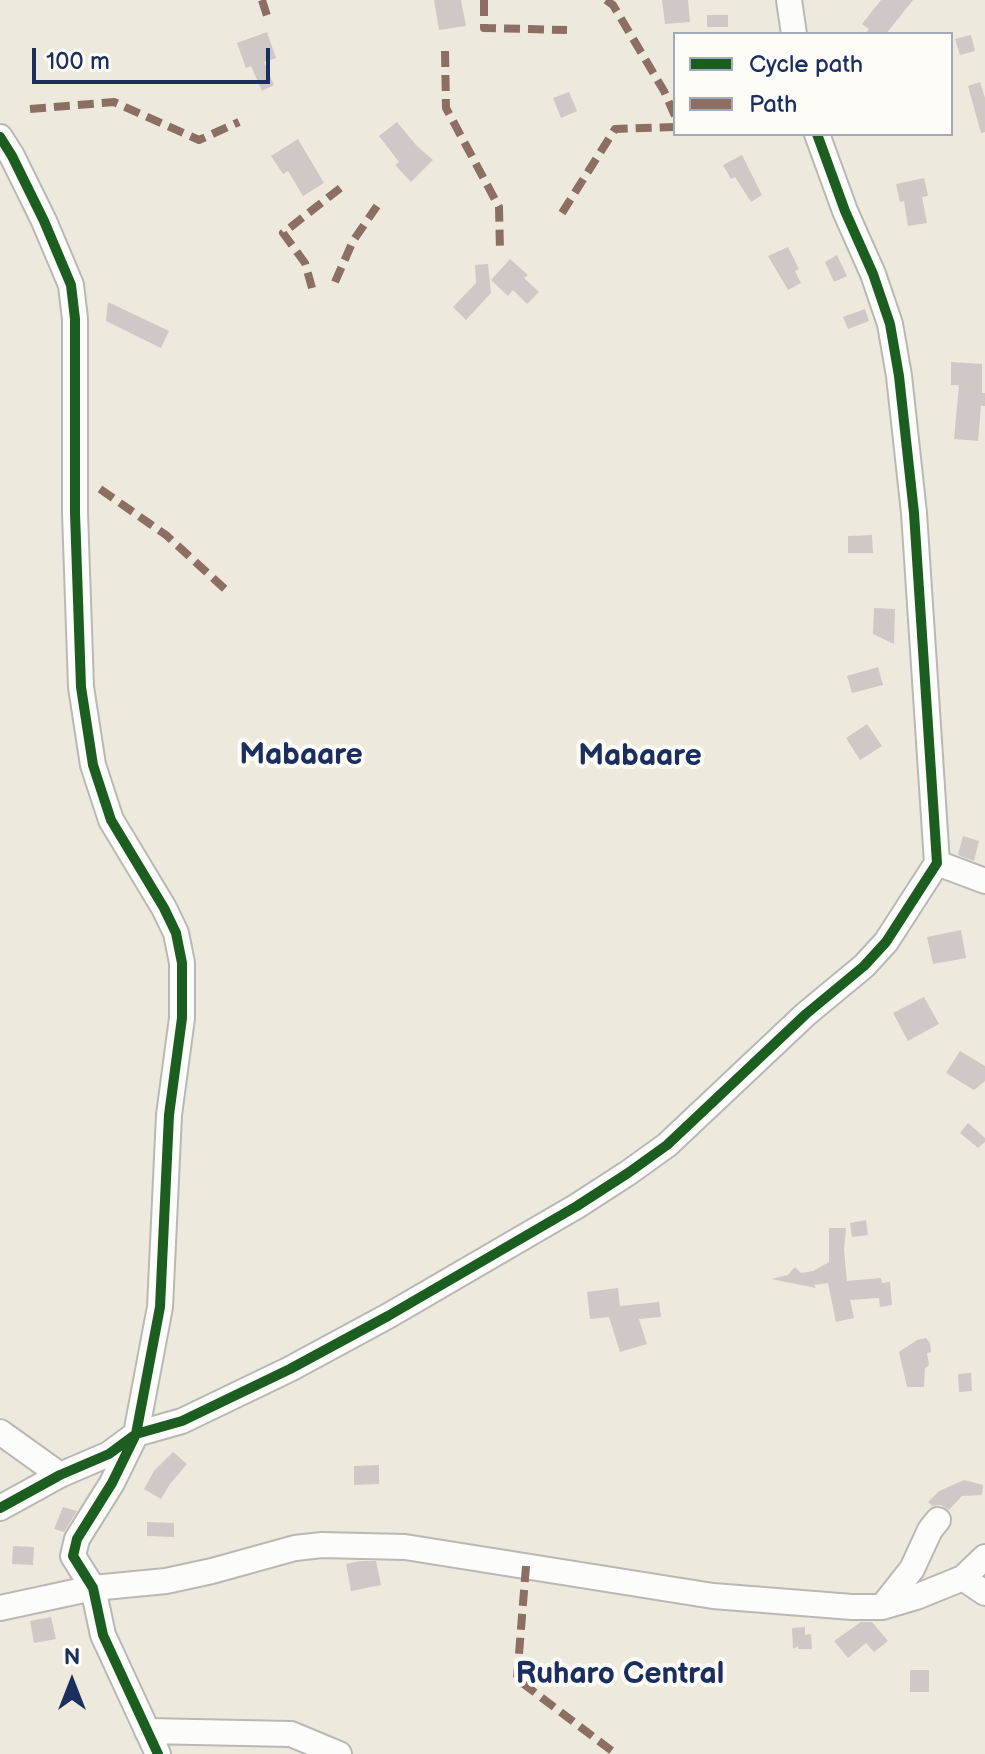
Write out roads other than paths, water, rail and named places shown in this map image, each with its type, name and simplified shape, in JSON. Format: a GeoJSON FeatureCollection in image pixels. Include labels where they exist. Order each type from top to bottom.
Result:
{"type":"FeatureCollection","features":[{"type":"Feature","properties":{"kind":"street"},"geometry":{"type":"LineString","coordinates":[[789,0],[794,32]]}},
{"type":"Feature","properties":{"kind":"street"},"geometry":{"type":"LineString","coordinates":[[0,1508],[60,1475],[109,1454],[136,1434],[182,1421],[290,1369],[413,1302],[628,1173],[667,1145],[806,1014],[864,966],[886,942],[937,863],[914,513],[899,376],[890,324],[818,136]]}},
{"type":"Feature","properties":{"kind":"street"},"geometry":{"type":"LineString","coordinates":[[0,137],[44,221],[71,285],[75,319],[75,513],[81,687],[93,765],[111,820],[176,933],[182,963],[182,1018],[169,1115],[160,1307],[136,1434],[112,1483],[77,1539],[73,1556],[93,1588],[103,1635],[158,1754]]}},
{"type":"Feature","properties":{"kind":"street"},"geometry":{"type":"LineString","coordinates":[[937,863],[985,881]]}},
{"type":"Feature","properties":{"kind":"street"},"geometry":{"type":"LineString","coordinates":[[0,1432],[60,1475]]}},
{"type":"Feature","properties":{"kind":"street"},"geometry":{"type":"LineString","coordinates":[[882,1607],[912,1569],[938,1520]]}},
{"type":"Feature","properties":{"kind":"street"},"geometry":{"type":"LineString","coordinates":[[0,1608],[93,1588],[166,1581],[295,1548],[405,1547],[713,1596],[882,1607],[963,1578],[985,1557]]}},
{"type":"Feature","properties":{"kind":"street"},"geometry":{"type":"LineString","coordinates":[[963,1578],[985,1593]]}},
{"type":"Feature","properties":{"kind":"street"},"geometry":{"type":"LineString","coordinates":[[147,1731],[291,1734],[339,1754]]}},
{"type":"Feature","properties":{"kind":"district","name":"Mabaare"},"geometry":{"type":"Point","coordinates":[301,756]}},
{"type":"Feature","properties":{"kind":"district","name":"Mabaare"},"geometry":{"type":"Point","coordinates":[640,757]}},
{"type":"Feature","properties":{"kind":"district","name":"Ruharo Central"},"geometry":{"type":"Point","coordinates":[620,1675]}}]}
